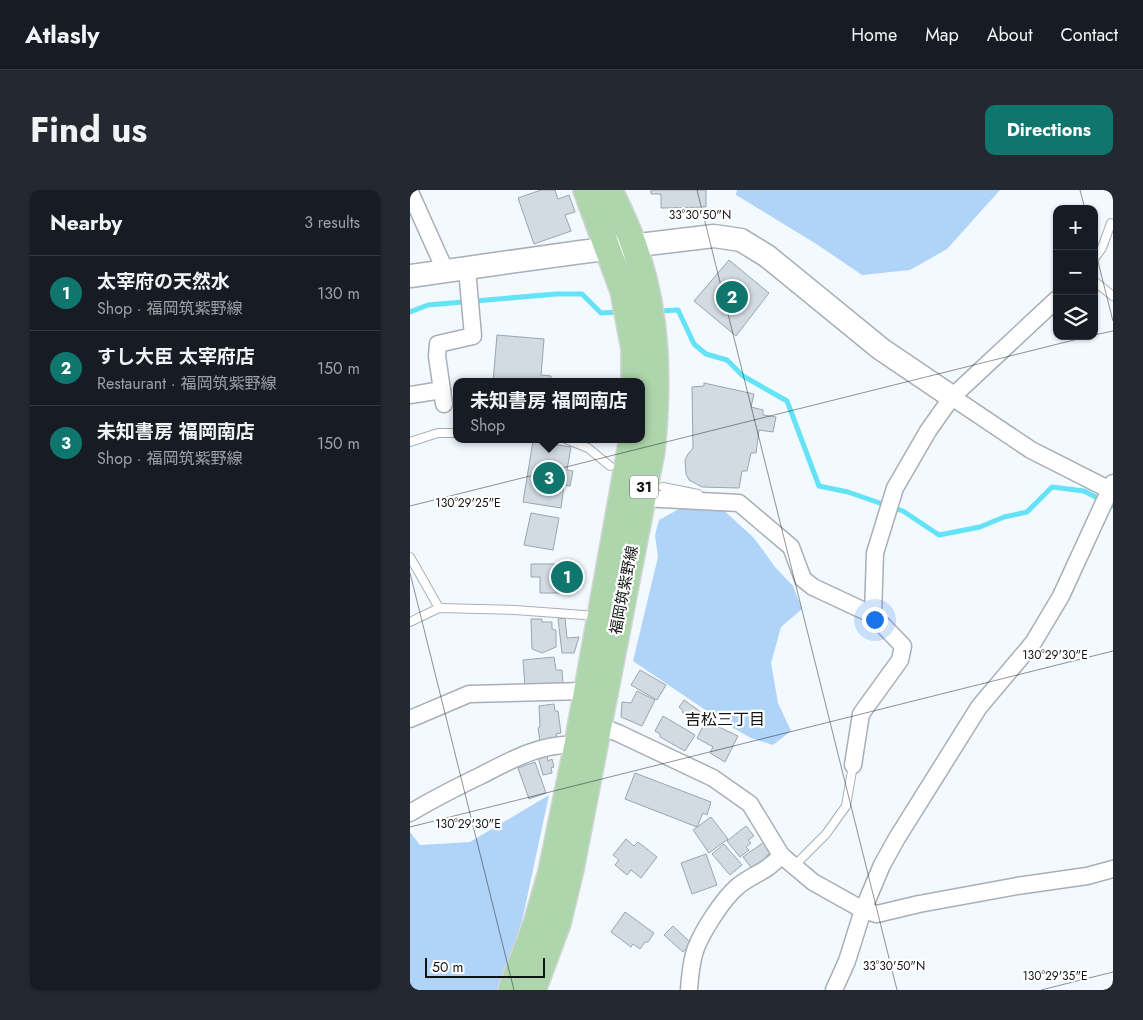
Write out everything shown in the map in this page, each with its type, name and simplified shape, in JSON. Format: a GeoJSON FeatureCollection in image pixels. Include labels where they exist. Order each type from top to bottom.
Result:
{"type":"FeatureCollection","features":[{"type":"Feature","properties":{"kind":"main road"},"geometry":{"type":"LineString","coordinates":[[586,190],[623,291],[634,348],[634,378]]}},
{"type":"Feature","properties":{"kind":"main road","name":"福岡筑紫野線"},"geometry":{"type":"LineString","coordinates":[[533,990],[558,923],[570,869],[589,723],[652,493],[656,350],[647,291],[634,246],[610,190]]}},
{"type":"Feature","properties":{"kind":"main road","name":"福岡筑紫野線"},"geometry":{"type":"LineString","coordinates":[[511,990],[536,924],[551,872],[576,745],[589,723],[586,691],[631,443]]}},
{"type":"Feature","properties":{"kind":"street"},"geometry":{"type":"LineString","coordinates":[[410,192],[444,270]]}},
{"type":"Feature","properties":{"kind":"street"},"geometry":{"type":"LineString","coordinates":[[410,276],[444,270],[467,269],[714,236],[741,240],[767,256],[881,349],[952,397],[1031,450],[1112,489],[1061,596],[1033,643],[978,707],[882,865],[863,910],[847,961],[834,990]]}},
{"type":"Feature","properties":{"kind":"street"},"geometry":{"type":"LineString","coordinates":[[410,395],[443,397],[437,356],[438,344],[473,336],[467,269]]}},
{"type":"Feature","properties":{"kind":"street"},"geometry":{"type":"LineString","coordinates":[[873,615],[874,553],[896,488],[928,431],[952,397],[1053,303]]}},
{"type":"Feature","properties":{"kind":"street"},"geometry":{"type":"LineString","coordinates":[[652,493],[739,503],[791,547],[803,579],[813,587],[873,615],[903,646],[900,660],[861,714],[853,765]]}},
{"type":"Feature","properties":{"kind":"street"},"geometry":{"type":"LineString","coordinates":[[410,719],[469,694],[586,691]]}},
{"type":"Feature","properties":{"kind":"street"},"geometry":{"type":"LineString","coordinates":[[589,723],[618,733],[713,778],[750,804],[781,855],[794,866],[814,882],[863,910],[877,914],[884,914],[919,904],[1017,886],[1086,876],[1113,869]]}},
{"type":"Feature","properties":{"kind":"street"},"geometry":{"type":"LineString","coordinates":[[410,813],[441,794],[534,750],[566,744],[576,745]]}},
{"type":"Feature","properties":{"kind":"street"},"geometry":{"type":"LineString","coordinates":[[689,990],[690,974],[696,947],[722,902],[738,886],[774,865],[781,855]]}},
{"type":"Feature","properties":{"kind":"lane"},"geometry":{"type":"LineString","coordinates":[[1098,254],[1102,248],[1111,223]]}},
{"type":"Feature","properties":{"kind":"lane"},"geometry":{"type":"LineString","coordinates":[[1098,284],[1113,296]]}},
{"type":"Feature","properties":{"kind":"lane"},"geometry":{"type":"LineString","coordinates":[[410,442],[438,433],[453,432]]}},
{"type":"Feature","properties":{"kind":"lane"},"geometry":{"type":"LineString","coordinates":[[576,443],[588,448],[610,466]]}},
{"type":"Feature","properties":{"kind":"lane"},"geometry":{"type":"LineString","coordinates":[[652,493],[739,503]]}},
{"type":"Feature","properties":{"kind":"lane"},"geometry":{"type":"LineString","coordinates":[[410,557],[439,608]]}},
{"type":"Feature","properties":{"kind":"lane"},"geometry":{"type":"LineString","coordinates":[[410,622],[439,608],[515,610],[599,616]]}},
{"type":"Feature","properties":{"kind":"lane"},"geometry":{"type":"LineString","coordinates":[[794,866],[826,834],[846,806],[853,765]]}},
{"type":"Feature","properties":{"kind":"shaded area"},"geometry":{"type":"Polygon","coordinates":[[[737,190],[1000,190],[947,249],[910,270],[862,275],[818,245],[736,195],[737,190]]]}},
{"type":"Feature","properties":{"kind":"shaded area"},"geometry":{"type":"Polygon","coordinates":[[[703,503],[720,507],[754,538],[775,567],[793,586],[802,609],[781,627],[771,663],[778,703],[791,731],[773,745],[751,738],[726,724],[633,661],[658,557],[655,535],[659,520],[679,509],[703,503]]]}},
{"type":"Feature","properties":{"kind":"shaded area"},"geometry":{"type":"Polygon","coordinates":[[[549,795],[522,921],[498,990],[410,990],[410,832],[420,845],[470,842],[549,795]]]}},
{"type":"Feature","properties":{"kind":"building"},"geometry":{"type":"Polygon","coordinates":[[[541,190],[555,190],[558,199],[569,195],[575,212],[565,215],[571,231],[534,244],[518,198],[541,190]]]}},
{"type":"Feature","properties":{"kind":"building"},"geometry":{"type":"Polygon","coordinates":[[[651,190],[706,190],[706,207],[661,208],[661,194],[651,194],[651,190]]]}},
{"type":"Feature","properties":{"kind":"building"},"geometry":{"type":"Polygon","coordinates":[[[729,260],[769,293],[736,336],[694,301],[729,260]]]}},
{"type":"Feature","properties":{"kind":"building"},"geometry":{"type":"Polygon","coordinates":[[[497,335],[544,339],[541,375],[551,376],[551,378],[493,378],[497,335]]]}},
{"type":"Feature","properties":{"kind":"building"},"geometry":{"type":"Polygon","coordinates":[[[704,383],[754,394],[751,407],[763,410],[763,415],[776,417],[773,432],[759,430],[756,453],[751,453],[747,471],[742,471],[739,488],[702,487],[689,480],[686,474],[685,460],[693,448],[692,387],[704,386],[704,383]]]}},
{"type":"Feature","properties":{"kind":"building"},"geometry":{"type":"Polygon","coordinates":[[[533,443],[571,447],[567,470],[573,471],[570,486],[564,485],[561,508],[523,502],[533,443]]]}},
{"type":"Feature","properties":{"kind":"building"},"geometry":{"type":"Polygon","coordinates":[[[531,513],[559,518],[553,550],[524,545],[531,513]]]}},
{"type":"Feature","properties":{"kind":"building"},"geometry":{"type":"Polygon","coordinates":[[[531,564],[561,564],[561,593],[540,593],[540,577],[531,577],[531,564]]]}},
{"type":"Feature","properties":{"kind":"building"},"geometry":{"type":"Polygon","coordinates":[[[564,572],[570,572],[570,582],[564,581],[564,572]]]}},
{"type":"Feature","properties":{"kind":"building"},"geometry":{"type":"Polygon","coordinates":[[[565,618],[567,638],[579,637],[574,653],[562,653],[558,619],[565,618]]]}},
{"type":"Feature","properties":{"kind":"building"},"geometry":{"type":"Polygon","coordinates":[[[531,619],[542,619],[542,622],[552,622],[552,629],[556,630],[556,647],[542,653],[532,649],[531,619]]]}},
{"type":"Feature","properties":{"kind":"building"},"geometry":{"type":"Polygon","coordinates":[[[554,657],[556,670],[562,670],[563,683],[525,686],[523,660],[554,657]]]}},
{"type":"Feature","properties":{"kind":"building"},"geometry":{"type":"Polygon","coordinates":[[[640,670],[666,685],[657,700],[631,685],[640,670]]]}},
{"type":"Feature","properties":{"kind":"building"},"geometry":{"type":"Polygon","coordinates":[[[637,691],[655,700],[642,726],[621,717],[622,702],[631,703],[637,691]]]}},
{"type":"Feature","properties":{"kind":"building"},"geometry":{"type":"Polygon","coordinates":[[[684,700],[705,715],[699,724],[682,712],[679,707],[684,700]]]}},
{"type":"Feature","properties":{"kind":"building"},"geometry":{"type":"Polygon","coordinates":[[[554,704],[555,711],[558,711],[561,733],[556,734],[557,738],[540,741],[538,728],[540,727],[539,706],[554,704]]]}},
{"type":"Feature","properties":{"kind":"building"},"geometry":{"type":"Polygon","coordinates":[[[663,716],[695,735],[685,751],[660,737],[660,734],[655,731],[663,716]]]}},
{"type":"Feature","properties":{"kind":"building"},"geometry":{"type":"Polygon","coordinates":[[[706,721],[738,736],[725,762],[710,753],[713,747],[697,738],[706,721]]]}},
{"type":"Feature","properties":{"kind":"building"},"geometry":{"type":"Polygon","coordinates":[[[547,755],[548,761],[552,759],[554,767],[551,768],[552,773],[543,775],[538,757],[547,755]]]}},
{"type":"Feature","properties":{"kind":"building"},"geometry":{"type":"Polygon","coordinates":[[[535,762],[546,793],[529,799],[518,768],[535,762]]]}},
{"type":"Feature","properties":{"kind":"building"},"geometry":{"type":"Polygon","coordinates":[[[635,773],[711,802],[707,815],[703,813],[697,827],[625,799],[635,773]]]}},
{"type":"Feature","properties":{"kind":"building"},"geometry":{"type":"Polygon","coordinates":[[[711,817],[728,839],[709,853],[693,830],[711,817]]]}},
{"type":"Feature","properties":{"kind":"building"},"geometry":{"type":"Polygon","coordinates":[[[746,826],[754,836],[748,840],[751,843],[746,847],[749,850],[740,857],[727,841],[746,826]]]}},
{"type":"Feature","properties":{"kind":"building"},"geometry":{"type":"Polygon","coordinates":[[[626,839],[634,846],[638,842],[657,857],[641,878],[631,870],[627,875],[615,865],[619,860],[613,855],[626,839]]]}},
{"type":"Feature","properties":{"kind":"building"},"geometry":{"type":"Polygon","coordinates":[[[764,842],[771,853],[766,856],[768,859],[753,870],[743,857],[764,842]]]}},
{"type":"Feature","properties":{"kind":"building"},"geometry":{"type":"Polygon","coordinates":[[[724,844],[742,865],[730,875],[712,854],[724,844]]]}},
{"type":"Feature","properties":{"kind":"building"},"geometry":{"type":"Polygon","coordinates":[[[706,854],[717,885],[692,894],[681,863],[706,854]]]}},
{"type":"Feature","properties":{"kind":"building"},"geometry":{"type":"Polygon","coordinates":[[[625,912],[654,933],[640,949],[633,944],[631,947],[611,932],[625,912]]]}},
{"type":"Feature","properties":{"kind":"building"},"geometry":{"type":"Polygon","coordinates":[[[673,926],[691,943],[683,952],[664,935],[673,926]]]}},
{"type":"Feature","properties":{"kind":"waterway"},"geometry":{"type":"LineString","coordinates":[[410,312],[428,305],[556,294],[582,294],[601,313],[620,312]]}},
{"type":"Feature","properties":{"kind":"waterway"},"geometry":{"type":"LineString","coordinates":[[658,311],[678,310],[694,344],[706,354],[727,360],[743,376],[787,401],[819,486],[848,492],[903,511],[939,535],[980,527],[1004,517],[1027,512],[1052,487],[1084,491],[1113,506]]}},
{"type":"Feature","properties":{"kind":"place","name":"すし大臣 太宰府店"},"geometry":{"type":"Point","coordinates":[732,297]}},
{"type":"Feature","properties":{"kind":"place","name":"未知書房 福岡南店"},"geometry":{"type":"Point","coordinates":[549,478]}},
{"type":"Feature","properties":{"kind":"place","name":"太宰府の天然水"},"geometry":{"type":"Point","coordinates":[567,577]}},
{"type":"Feature","properties":{"kind":"district","name":"吉松三丁目"},"geometry":{"type":"Point","coordinates":[725,719]}}]}
